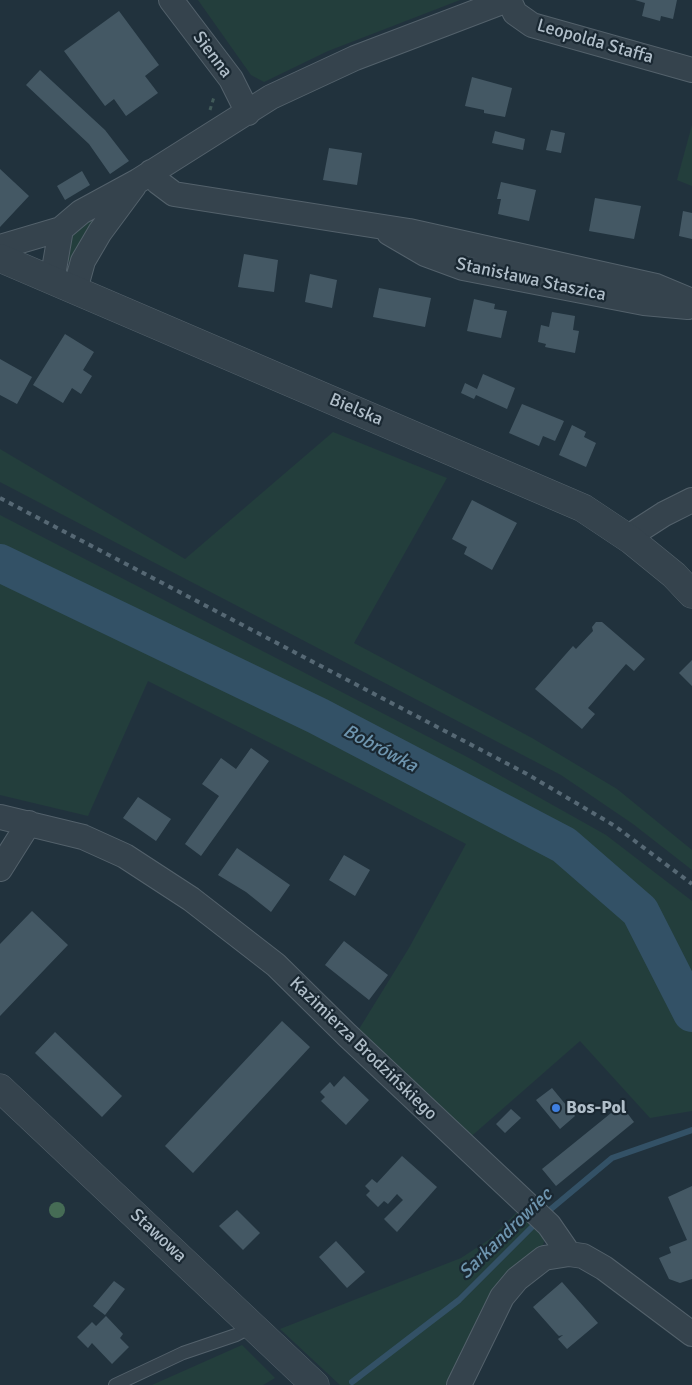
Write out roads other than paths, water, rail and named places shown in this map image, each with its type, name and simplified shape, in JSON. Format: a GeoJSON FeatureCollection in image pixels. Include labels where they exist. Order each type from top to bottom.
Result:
{"type":"FeatureCollection","features":[{"type":"Feature","properties":{"kind":"street","name":"Sienna"},"geometry":{"type":"LineString","coordinates":[[171,0],[231,79],[248,113]]}},
{"type":"Feature","properties":{"kind":"street"},"geometry":{"type":"LineString","coordinates":[[0,247],[61,229],[81,212],[145,177],[271,97],[355,58],[508,0]]}},
{"type":"Feature","properties":{"kind":"street","name":"Leopolda Staffa"},"geometry":{"type":"LineString","coordinates":[[508,0],[515,13],[532,24],[692,70]]}},
{"type":"Feature","properties":{"kind":"street"},"geometry":{"type":"LineString","coordinates":[[63,285],[83,262],[100,232],[145,177]]}},
{"type":"Feature","properties":{"kind":"street","name":"Stanisława Staszica"},"geometry":{"type":"LineString","coordinates":[[145,177],[158,182],[174,194],[378,227],[409,230],[656,286],[692,301]]}},
{"type":"Feature","properties":{"kind":"street","name":"Stanisława Staszica"},"geometry":{"type":"LineString","coordinates":[[378,227],[424,254],[463,268],[644,303],[692,308]]}},
{"type":"Feature","properties":{"kind":"street"},"geometry":{"type":"LineString","coordinates":[[61,229],[63,285]]}},
{"type":"Feature","properties":{"kind":"street","name":"Bielska"},"geometry":{"type":"LineString","coordinates":[[0,258],[583,508],[631,540],[674,575],[692,594]]}},
{"type":"Feature","properties":{"kind":"street"},"geometry":{"type":"LineString","coordinates":[[631,540],[636,532],[664,514],[692,500]]}},
{"type":"Feature","properties":{"kind":"street","name":"Kazimierza Brodzińskiego"},"geometry":{"type":"LineString","coordinates":[[0,818],[83,836],[125,856],[191,899],[276,965],[347,1036],[541,1218],[569,1254]]}},
{"type":"Feature","properties":{"kind":"street"},"geometry":{"type":"LineString","coordinates":[[0,869],[29,823]]}},
{"type":"Feature","properties":{"kind":"street","name":"Stawowa"},"geometry":{"type":"LineString","coordinates":[[0,1088],[315,1385]]}},
{"type":"Feature","properties":{"kind":"street"},"geometry":{"type":"LineString","coordinates":[[459,1385],[502,1297],[517,1279],[544,1258],[569,1254],[583,1256],[604,1268],[692,1334]]}},
{"type":"Feature","properties":{"kind":"lane"},"geometry":{"type":"LineString","coordinates":[[115,1385],[183,1352],[236,1335],[253,1326]]}},
{"type":"Feature","properties":{"kind":"waterway","name":"Bobrówka"},"geometry":{"type":"LineString","coordinates":[[0,563],[318,716],[564,845],[640,911],[692,1013]]}},
{"type":"Feature","properties":{"kind":"waterway","name":"Sarkandrowiec"},"geometry":{"type":"LineString","coordinates":[[545,1214],[612,1158],[692,1130]]}},
{"type":"Feature","properties":{"kind":"waterway","name":"Sarkandrowiec"},"geometry":{"type":"LineString","coordinates":[[352,1382],[459,1300],[538,1221]]}},
{"type":"Feature","properties":{"kind":"railway"},"geometry":{"type":"LineString","coordinates":[[0,498],[527,774],[615,826],[692,884]]}},
{"type":"Feature","properties":{"kind":"place","name":"Bos-Pol"},"geometry":{"type":"Point","coordinates":[556,1108]}}]}
